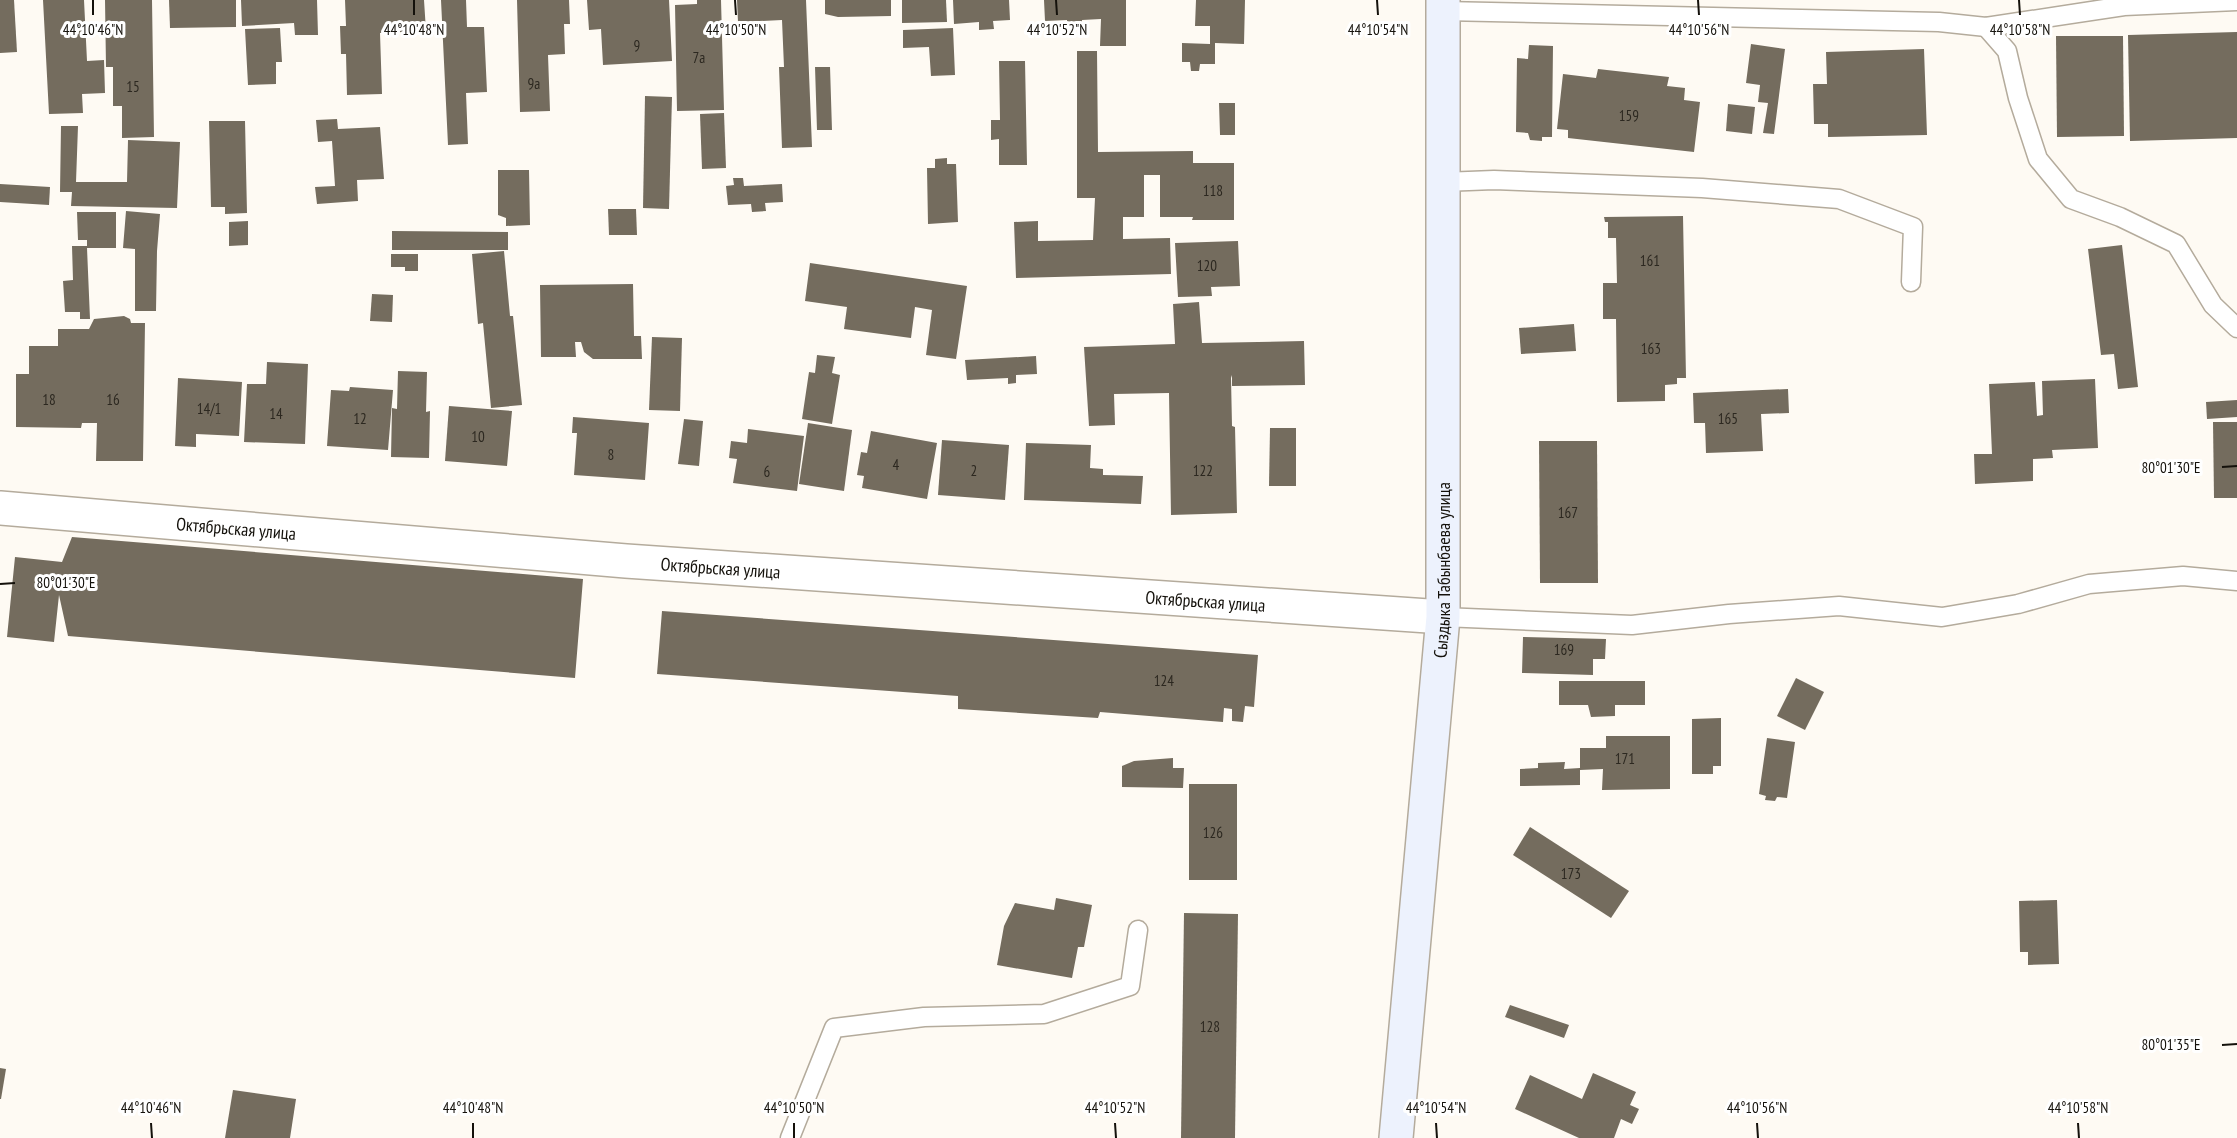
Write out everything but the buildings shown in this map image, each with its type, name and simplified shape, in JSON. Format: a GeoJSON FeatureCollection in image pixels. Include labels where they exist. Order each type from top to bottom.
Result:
{"type":"FeatureCollection","features":[{"type":"Feature","properties":{"kind":"street","name":"Сыздыка Табынбаева улица"},"geometry":{"type":"LineString","coordinates":[[1396,1138],[1443,617],[1443,5]]}},
{"type":"Feature","properties":{"kind":"street","name":"Октябрьская улица"},"geometry":{"type":"LineString","coordinates":[[0,508],[638,562],[1443,617]]}},
{"type":"Feature","properties":{"kind":"lane"},"geometry":{"type":"LineString","coordinates":[[1443,5],[1939,22],[1986,27],[2124,6],[2237,1]]}},
{"type":"Feature","properties":{"kind":"lane"},"geometry":{"type":"LineString","coordinates":[[1986,27],[2007,51],[2018,98],[2038,159],[2071,199],[2120,217],[2176,244],[2213,305],[2237,328]]}},
{"type":"Feature","properties":{"kind":"lane"},"geometry":{"type":"LineString","coordinates":[[1443,182],[1494,180],[1702,188],[1839,199],[1913,227],[1911,282]]}},
{"type":"Feature","properties":{"kind":"lane"},"geometry":{"type":"LineString","coordinates":[[1443,617],[1632,625],[1729,614],[1839,606],[1942,617],[2018,604],[2089,584],[2183,576],[2237,580]]}},
{"type":"Feature","properties":{"kind":"lane"},"geometry":{"type":"LineString","coordinates":[[790,1138],[834,1028],[924,1017],[1044,1014],[1130,986],[1138,930]]}}]}
